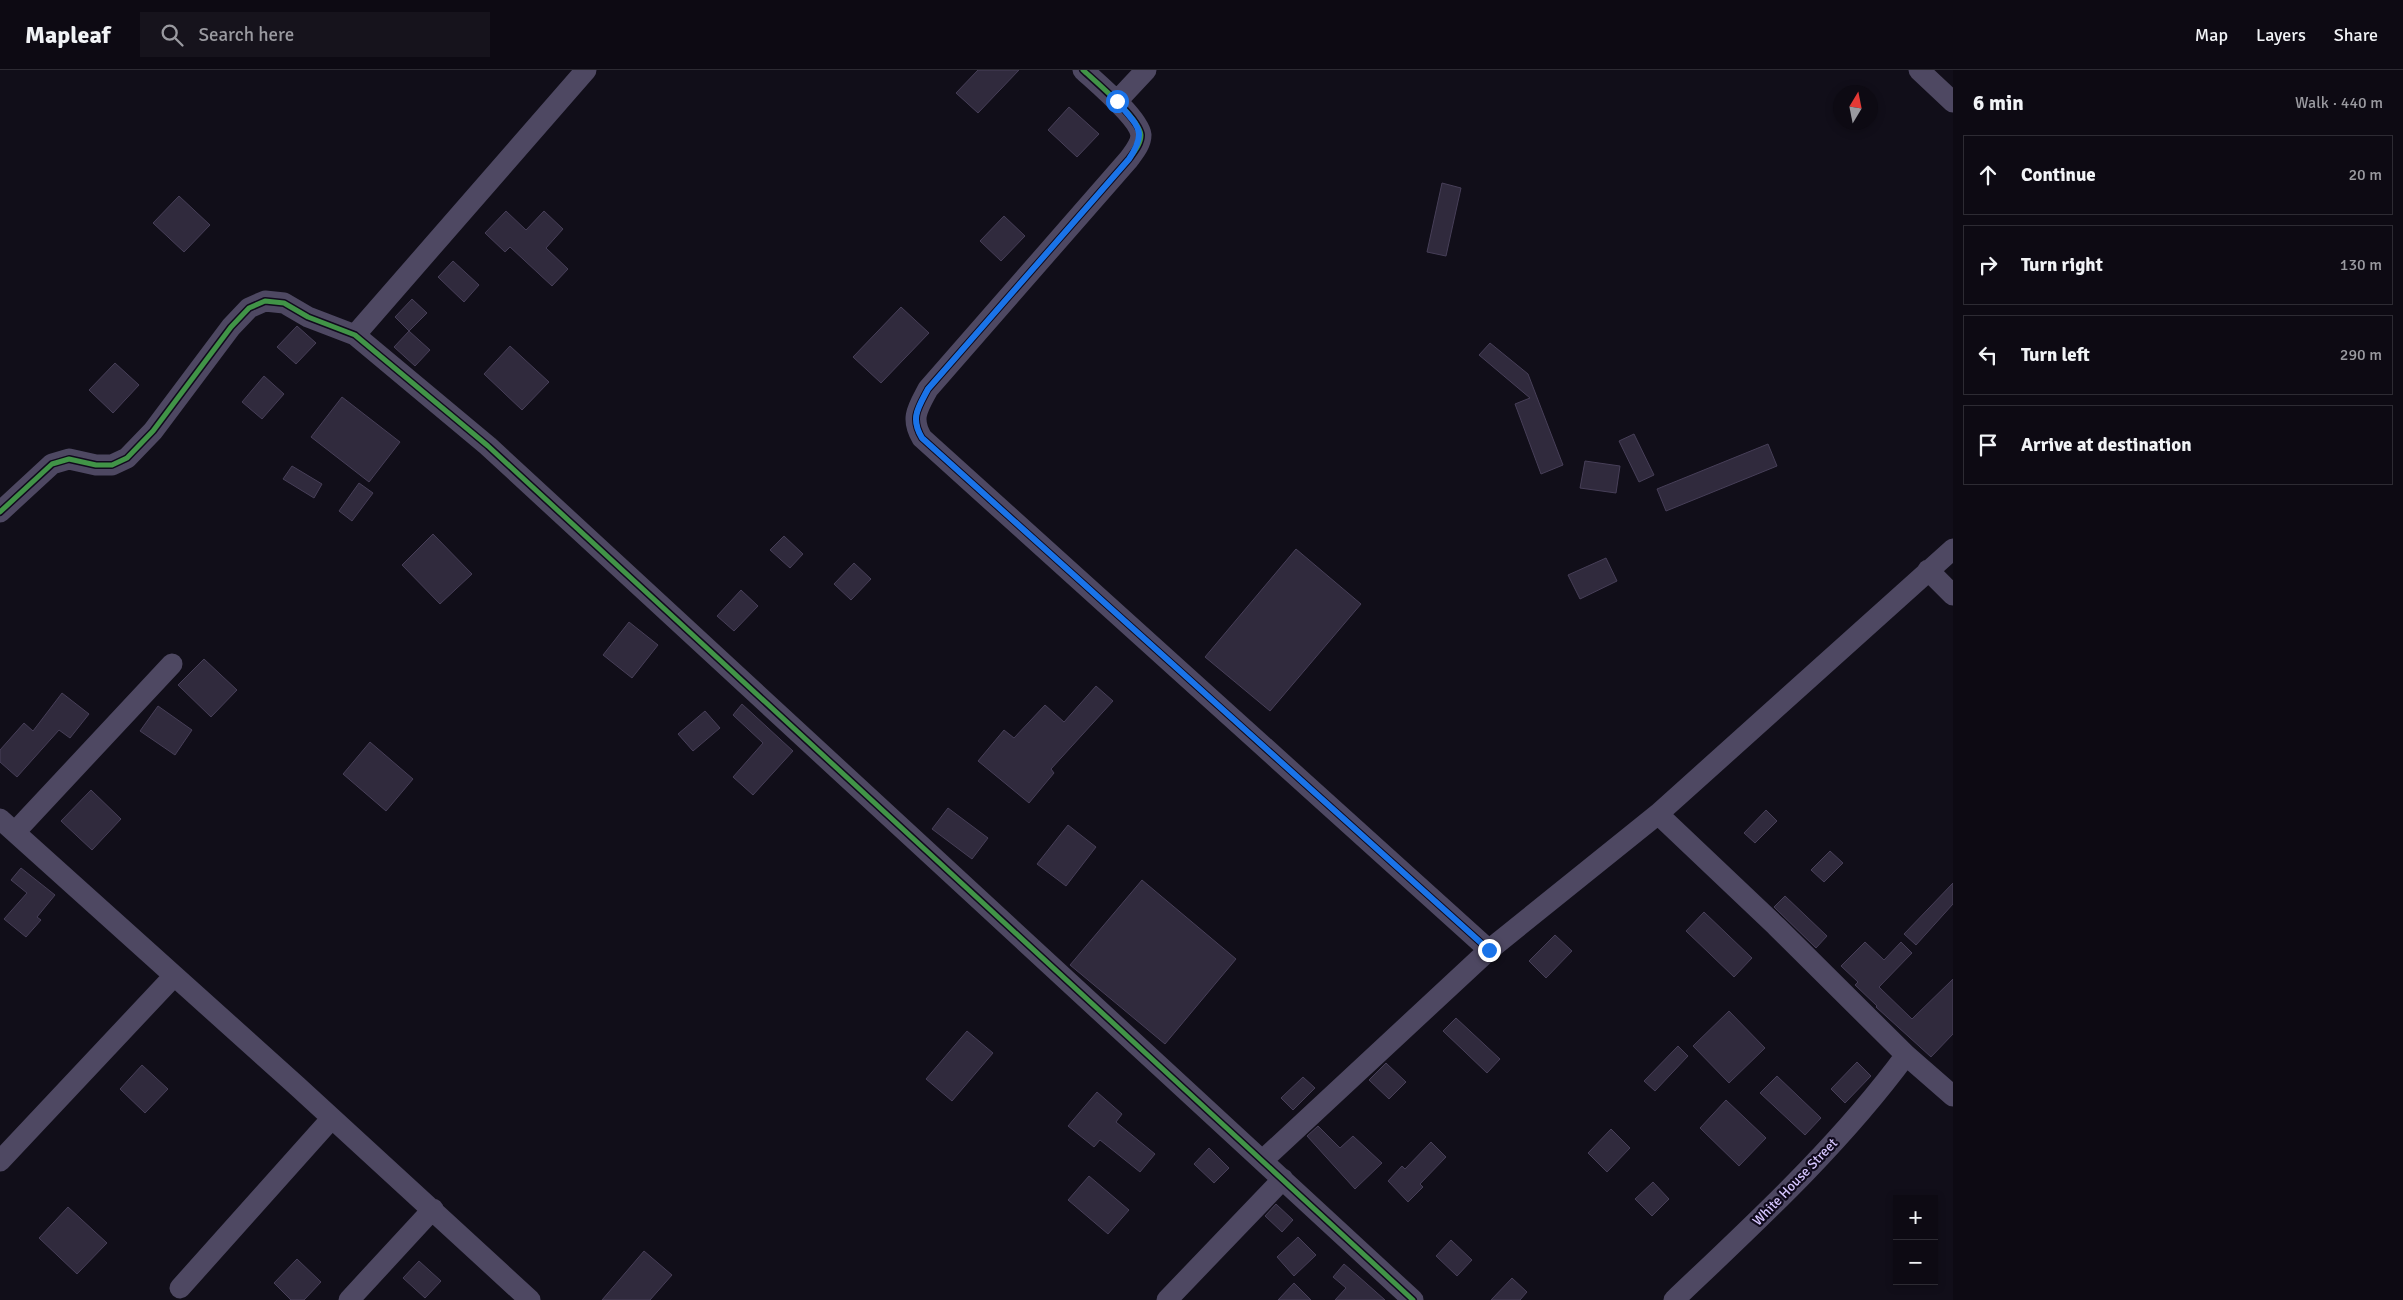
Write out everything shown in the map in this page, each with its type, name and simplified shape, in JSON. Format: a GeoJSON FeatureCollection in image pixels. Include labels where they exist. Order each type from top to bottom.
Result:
{"type":"FeatureCollection","features":[{"type":"Feature","properties":{"kind":"street"},"geometry":{"type":"LineString","coordinates":[[1083,70],[1117,101],[1138,128],[1141,134],[1138,145],[1129,159],[928,389],[918,408],[916,428],[930,445],[1489,950]]}},
{"type":"Feature","properties":{"kind":"street"},"geometry":{"type":"LineString","coordinates":[[1117,101],[1146,70]]}},
{"type":"Feature","properties":{"kind":"street"},"geometry":{"type":"LineString","coordinates":[[1919,70],[1953,102]]}},
{"type":"Feature","properties":{"kind":"street"},"geometry":{"type":"LineString","coordinates":[[355,334],[580,72]]}},
{"type":"Feature","properties":{"kind":"street"},"geometry":{"type":"LineString","coordinates":[[0,512],[52,464],[69,459],[96,465],[112,465],[126,458],[153,431],[231,327],[249,308],[265,301],[284,303],[317,321],[355,334],[488,446],[642,591],[1283,1178],[1413,1300]]}},
{"type":"Feature","properties":{"kind":"street"},"geometry":{"type":"LineString","coordinates":[[1263,1160],[1489,950],[1658,814],[1928,570],[1953,550]]}},
{"type":"Feature","properties":{"kind":"street"},"geometry":{"type":"LineString","coordinates":[[1928,570],[1953,595]]}},
{"type":"Feature","properties":{"kind":"street"},"geometry":{"type":"LineString","coordinates":[[172,664],[8,825],[530,1300]]}},
{"type":"Feature","properties":{"kind":"street"},"geometry":{"type":"LineString","coordinates":[[1658,814],[1776,926],[1906,1055],[1953,1096]]}},
{"type":"Feature","properties":{"kind":"street"},"geometry":{"type":"LineString","coordinates":[[0,1161],[174,976]]}},
{"type":"Feature","properties":{"kind":"street","name":"White House Street"},"geometry":{"type":"LineString","coordinates":[[1674,1300],[1780,1199],[1875,1097],[1906,1055]]}},
{"type":"Feature","properties":{"kind":"street"},"geometry":{"type":"LineString","coordinates":[[180,1288],[332,1118]]}},
{"type":"Feature","properties":{"kind":"street"},"geometry":{"type":"LineString","coordinates":[[1167,1300],[1283,1178]]}},
{"type":"Feature","properties":{"kind":"street"},"geometry":{"type":"LineString","coordinates":[[350,1300],[432,1210]]}},
{"type":"Feature","properties":{"kind":"building"},"geometry":{"type":"Polygon","coordinates":[[[978,70],[1019,70],[978,113],[956,93],[978,70]]]}},
{"type":"Feature","properties":{"kind":"building"},"geometry":{"type":"Polygon","coordinates":[[[1069,107],[1099,134],[1077,157],[1048,130],[1069,107]]]}},
{"type":"Feature","properties":{"kind":"building"},"geometry":{"type":"Polygon","coordinates":[[[1442,183],[1461,188],[1446,256],[1427,252],[1442,183]]]}},
{"type":"Feature","properties":{"kind":"building"},"geometry":{"type":"Polygon","coordinates":[[[179,196],[210,225],[184,252],[153,223],[179,196]]]}},
{"type":"Feature","properties":{"kind":"building"},"geometry":{"type":"Polygon","coordinates":[[[506,211],[526,230],[544,211],[563,229],[546,248],[568,269],[552,286],[510,247],[505,252],[485,233],[506,211]]]}},
{"type":"Feature","properties":{"kind":"building"},"geometry":{"type":"Polygon","coordinates":[[[1004,216],[1025,236],[1001,261],[980,241],[1004,216]]]}},
{"type":"Feature","properties":{"kind":"building"},"geometry":{"type":"Polygon","coordinates":[[[453,261],[479,285],[464,302],[438,277],[453,261]]]}},
{"type":"Feature","properties":{"kind":"building"},"geometry":{"type":"Polygon","coordinates":[[[412,299],[427,313],[409,331],[395,317],[412,299]]]}},
{"type":"Feature","properties":{"kind":"building"},"geometry":{"type":"Polygon","coordinates":[[[901,307],[929,333],[881,383],[853,357],[901,307]]]}},
{"type":"Feature","properties":{"kind":"building"},"geometry":{"type":"Polygon","coordinates":[[[297,326],[316,343],[296,364],[277,347],[297,326]]]}},
{"type":"Feature","properties":{"kind":"building"},"geometry":{"type":"Polygon","coordinates":[[[409,331],[430,350],[415,366],[394,347],[409,331]]]}},
{"type":"Feature","properties":{"kind":"building"},"geometry":{"type":"Polygon","coordinates":[[[1490,343],[1528,374],[1563,465],[1541,474],[1515,404],[1530,398],[1479,355],[1490,343]]]}},
{"type":"Feature","properties":{"kind":"building"},"geometry":{"type":"Polygon","coordinates":[[[510,346],[549,382],[522,410],[484,374],[510,346]]]}},
{"type":"Feature","properties":{"kind":"building"},"geometry":{"type":"Polygon","coordinates":[[[115,363],[139,385],[113,413],[89,390],[115,363]]]}},
{"type":"Feature","properties":{"kind":"building"},"geometry":{"type":"Polygon","coordinates":[[[264,376],[284,394],[262,419],[242,402],[264,376]]]}},
{"type":"Feature","properties":{"kind":"building"},"geometry":{"type":"Polygon","coordinates":[[[342,397],[400,442],[369,482],[311,437],[342,397]]]}},
{"type":"Feature","properties":{"kind":"building"},"geometry":{"type":"Polygon","coordinates":[[[1634,434],[1654,475],[1639,482],[1619,441],[1634,434]]]}},
{"type":"Feature","properties":{"kind":"building"},"geometry":{"type":"Polygon","coordinates":[[[1768,444],[1777,466],[1666,511],[1657,489],[1768,444]]]}},
{"type":"Feature","properties":{"kind":"building"},"geometry":{"type":"Polygon","coordinates":[[[1585,461],[1620,466],[1616,493],[1580,488],[1585,461]]]}},
{"type":"Feature","properties":{"kind":"building"},"geometry":{"type":"Polygon","coordinates":[[[292,466],[322,484],[314,498],[283,479],[292,466]]]}},
{"type":"Feature","properties":{"kind":"building"},"geometry":{"type":"Polygon","coordinates":[[[359,483],[373,493],[352,521],[339,511],[359,483]]]}},
{"type":"Feature","properties":{"kind":"building"},"geometry":{"type":"Polygon","coordinates":[[[433,534],[472,574],[440,604],[402,565],[433,534]]]}},
{"type":"Feature","properties":{"kind":"building"},"geometry":{"type":"Polygon","coordinates":[[[784,536],[803,554],[790,568],[770,550],[784,536]]]}},
{"type":"Feature","properties":{"kind":"building"},"geometry":{"type":"Polygon","coordinates":[[[1296,549],[1361,604],[1270,711],[1205,657],[1296,549]]]}},
{"type":"Feature","properties":{"kind":"building"},"geometry":{"type":"Polygon","coordinates":[[[1606,558],[1617,581],[1580,599],[1568,575],[1606,558]]]}},
{"type":"Feature","properties":{"kind":"building"},"geometry":{"type":"Polygon","coordinates":[[[854,563],[871,579],[851,600],[834,584],[854,563]]]}},
{"type":"Feature","properties":{"kind":"building"},"geometry":{"type":"Polygon","coordinates":[[[741,590],[758,606],[734,631],[717,616],[741,590]]]}},
{"type":"Feature","properties":{"kind":"building"},"geometry":{"type":"Polygon","coordinates":[[[629,622],[658,645],[632,678],[603,655],[629,622]]]}},
{"type":"Feature","properties":{"kind":"building"},"geometry":{"type":"Polygon","coordinates":[[[204,659],[237,690],[211,717],[178,685],[204,659]]]}},
{"type":"Feature","properties":{"kind":"building"},"geometry":{"type":"Polygon","coordinates":[[[1096,686],[1113,701],[1051,769],[1054,773],[1029,803],[978,761],[1004,730],[1014,738],[1045,705],[1064,722],[1096,686]]]}},
{"type":"Feature","properties":{"kind":"building"},"geometry":{"type":"Polygon","coordinates":[[[62,693],[89,714],[70,738],[59,730],[17,777],[0,762],[0,750],[24,723],[33,731],[62,693]]]}},
{"type":"Feature","properties":{"kind":"building"},"geometry":{"type":"Polygon","coordinates":[[[742,704],[793,751],[753,795],[733,777],[763,743],[733,715],[742,704]]]}},
{"type":"Feature","properties":{"kind":"building"},"geometry":{"type":"Polygon","coordinates":[[[158,706],[192,730],[175,755],[140,731],[158,706]]]}},
{"type":"Feature","properties":{"kind":"building"},"geometry":{"type":"Polygon","coordinates":[[[705,711],[720,728],[693,751],[678,734],[705,711]]]}},
{"type":"Feature","properties":{"kind":"building"},"geometry":{"type":"Polygon","coordinates":[[[370,742],[413,779],[386,811],[343,774],[370,742]]]}},
{"type":"Feature","properties":{"kind":"building"},"geometry":{"type":"Polygon","coordinates":[[[91,790],[121,819],[92,850],[61,821],[91,790]]]}},
{"type":"Feature","properties":{"kind":"building"},"geometry":{"type":"Polygon","coordinates":[[[948,808],[988,838],[972,859],[932,829],[948,808]]]}},
{"type":"Feature","properties":{"kind":"building"},"geometry":{"type":"Polygon","coordinates":[[[1766,810],[1777,821],[1755,843],[1744,833],[1766,810]]]}},
{"type":"Feature","properties":{"kind":"building"},"geometry":{"type":"Polygon","coordinates":[[[1068,825],[1096,847],[1066,886],[1037,864],[1068,825]]]}},
{"type":"Feature","properties":{"kind":"building"},"geometry":{"type":"Polygon","coordinates":[[[1830,851],[1843,863],[1824,882],[1811,870],[1830,851]]]}},
{"type":"Feature","properties":{"kind":"building"},"geometry":{"type":"Polygon","coordinates":[[[21,868],[55,895],[37,917],[41,920],[26,937],[4,919],[27,893],[11,880],[21,868]]]}},
{"type":"Feature","properties":{"kind":"building"},"geometry":{"type":"Polygon","coordinates":[[[1142,880],[1236,959],[1165,1044],[1070,965],[1142,880]]]}},
{"type":"Feature","properties":{"kind":"building"},"geometry":{"type":"Polygon","coordinates":[[[1953,883],[1953,904],[1916,945],[1904,934],[1953,883]]]}},
{"type":"Feature","properties":{"kind":"building"},"geometry":{"type":"Polygon","coordinates":[[[1785,896],[1827,936],[1816,948],[1774,907],[1785,896]]]}},
{"type":"Feature","properties":{"kind":"building"},"geometry":{"type":"Polygon","coordinates":[[[1704,912],[1752,958],[1734,977],[1686,931],[1704,912]]]}},
{"type":"Feature","properties":{"kind":"building"},"geometry":{"type":"Polygon","coordinates":[[[1555,935],[1572,951],[1546,978],[1529,961],[1555,935]]]}},
{"type":"Feature","properties":{"kind":"building"},"geometry":{"type":"Polygon","coordinates":[[[1865,942],[1884,960],[1901,942],[1912,953],[1879,987],[1912,1019],[1953,979],[1953,1034],[1931,1057],[1876,1007],[1855,985],[1858,982],[1841,966],[1865,942]]]}},
{"type":"Feature","properties":{"kind":"building"},"geometry":{"type":"Polygon","coordinates":[[[1729,1011],[1765,1048],[1729,1083],[1693,1046],[1729,1011]]]}},
{"type":"Feature","properties":{"kind":"building"},"geometry":{"type":"Polygon","coordinates":[[[1456,1018],[1500,1059],[1487,1073],[1443,1031],[1456,1018]]]}},
{"type":"Feature","properties":{"kind":"building"},"geometry":{"type":"Polygon","coordinates":[[[967,1031],[993,1053],[952,1101],[926,1079],[967,1031]]]}},
{"type":"Feature","properties":{"kind":"building"},"geometry":{"type":"Polygon","coordinates":[[[1678,1046],[1688,1056],[1655,1091],[1644,1081],[1678,1046]]]}},
{"type":"Feature","properties":{"kind":"building"},"geometry":{"type":"Polygon","coordinates":[[[1857,1062],[1871,1076],[1845,1103],[1831,1089],[1857,1062]]]}},
{"type":"Feature","properties":{"kind":"building"},"geometry":{"type":"Polygon","coordinates":[[[1386,1063],[1406,1082],[1389,1099],[1369,1080],[1386,1063]]]}},
{"type":"Feature","properties":{"kind":"building"},"geometry":{"type":"Polygon","coordinates":[[[142,1065],[168,1089],[145,1113],[120,1089],[142,1065]]]}},
{"type":"Feature","properties":{"kind":"building"},"geometry":{"type":"Polygon","coordinates":[[[1777,1076],[1821,1118],[1805,1135],[1760,1093],[1777,1076]]]}},
{"type":"Feature","properties":{"kind":"building"},"geometry":{"type":"Polygon","coordinates":[[[1303,1077],[1315,1088],[1293,1110],[1281,1098],[1303,1077]]]}},
{"type":"Feature","properties":{"kind":"building"},"geometry":{"type":"Polygon","coordinates":[[[1097,1092],[1122,1114],[1116,1122],[1155,1154],[1140,1172],[1100,1140],[1094,1147],[1068,1126],[1097,1092]]]}},
{"type":"Feature","properties":{"kind":"building"},"geometry":{"type":"Polygon","coordinates":[[[1726,1100],[1766,1138],[1739,1166],[1700,1128],[1726,1100]]]}},
{"type":"Feature","properties":{"kind":"building"},"geometry":{"type":"Polygon","coordinates":[[[1318,1126],[1340,1148],[1353,1136],[1382,1163],[1355,1189],[1307,1136],[1318,1126]]]}},
{"type":"Feature","properties":{"kind":"building"},"geometry":{"type":"Polygon","coordinates":[[[1611,1129],[1630,1148],[1607,1172],[1588,1153],[1611,1129]]]}},
{"type":"Feature","properties":{"kind":"building"},"geometry":{"type":"Polygon","coordinates":[[[1431,1142],[1446,1157],[1420,1184],[1423,1187],[1408,1202],[1388,1181],[1402,1166],[1405,1169],[1431,1142]]]}},
{"type":"Feature","properties":{"kind":"building"},"geometry":{"type":"Polygon","coordinates":[[[1209,1148],[1229,1168],[1214,1183],[1194,1164],[1209,1148]]]}},
{"type":"Feature","properties":{"kind":"building"},"geometry":{"type":"Polygon","coordinates":[[[1089,1176],[1129,1210],[1108,1234],[1068,1200],[1089,1176]]]}},
{"type":"Feature","properties":{"kind":"building"},"geometry":{"type":"Polygon","coordinates":[[[1653,1182],[1669,1199],[1652,1216],[1635,1199],[1653,1182]]]}},
{"type":"Feature","properties":{"kind":"building"},"geometry":{"type":"Polygon","coordinates":[[[1276,1204],[1293,1220],[1282,1232],[1265,1216],[1276,1204]]]}},
{"type":"Feature","properties":{"kind":"building"},"geometry":{"type":"Polygon","coordinates":[[[68,1207],[107,1243],[77,1274],[39,1238],[68,1207]]]}},
{"type":"Feature","properties":{"kind":"building"},"geometry":{"type":"Polygon","coordinates":[[[1298,1237],[1316,1255],[1294,1276],[1277,1257],[1298,1237]]]}},
{"type":"Feature","properties":{"kind":"building"},"geometry":{"type":"Polygon","coordinates":[[[1451,1240],[1472,1260],[1457,1276],[1436,1256],[1451,1240]]]}},
{"type":"Feature","properties":{"kind":"building"},"geometry":{"type":"Polygon","coordinates":[[[644,1251],[672,1275],[650,1300],[602,1300],[644,1251]]]}},
{"type":"Feature","properties":{"kind":"building"},"geometry":{"type":"Polygon","coordinates":[[[297,1259],[321,1282],[304,1300],[291,1300],[274,1283],[297,1259]]]}},
{"type":"Feature","properties":{"kind":"building"},"geometry":{"type":"Polygon","coordinates":[[[419,1261],[441,1281],[425,1298],[403,1278],[419,1261]]]}},
{"type":"Feature","properties":{"kind":"building"},"geometry":{"type":"Polygon","coordinates":[[[1344,1264],[1385,1300],[1335,1300],[1346,1288],[1333,1277],[1344,1264]]]}},
{"type":"Feature","properties":{"kind":"building"},"geometry":{"type":"Polygon","coordinates":[[[1512,1278],[1527,1292],[1520,1300],[1491,1300],[1512,1278]]]}},
{"type":"Feature","properties":{"kind":"building"},"geometry":{"type":"Polygon","coordinates":[[[1294,1283],[1311,1300],[1278,1300],[1294,1283]]]}},
{"type":"Feature","properties":{"kind":"cycle path"},"geometry":{"type":"LineString","coordinates":[[1083,70],[1133,119],[1141,135],[1139,145],[1129,159],[928,389],[917,413],[916,425],[918,431],[922,438],[1489,950]]}},
{"type":"Feature","properties":{"kind":"cycle path"},"geometry":{"type":"LineString","coordinates":[[0,512],[52,464],[69,459],[96,465],[112,465],[127,458],[153,431],[231,327],[249,308],[265,301],[284,303],[308,317],[355,335],[488,446],[1413,1300]]}},
{"type":"Feature","properties":{"kind":"route"},"geometry":{"type":"LineString","coordinates":[[1117,101],[1141,134],[1138,145],[1129,159],[928,389],[918,408],[916,428],[922,438],[1489,950]]}}]}
